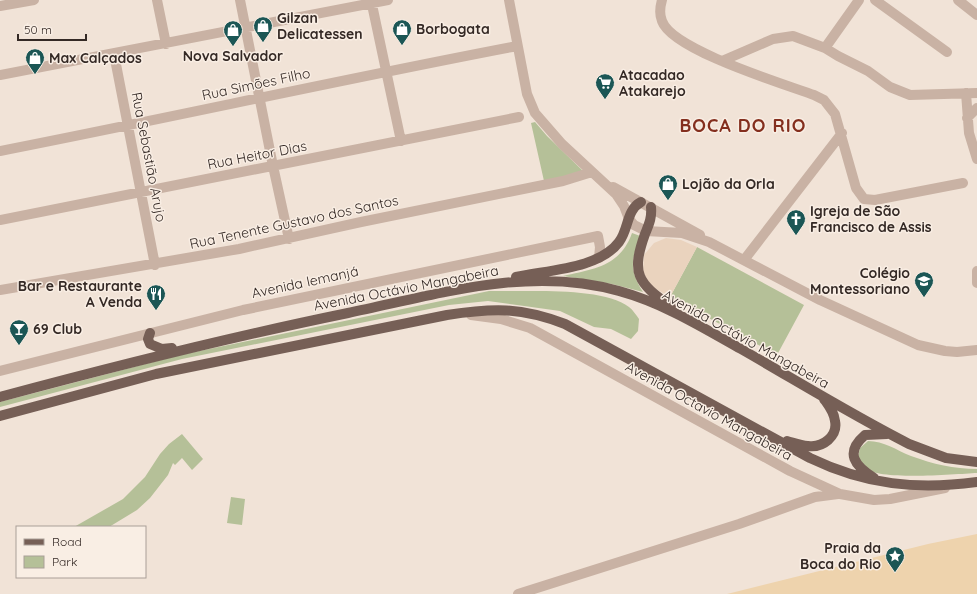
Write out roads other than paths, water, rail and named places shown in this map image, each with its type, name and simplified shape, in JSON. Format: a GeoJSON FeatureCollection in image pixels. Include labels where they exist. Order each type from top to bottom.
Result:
{"type":"FeatureCollection","features":[{"type":"Feature","properties":{"kind":"main road"},"geometry":{"type":"LineString","coordinates":[[485,285],[585,263],[599,258],[614,248],[620,240],[634,207],[641,202]]}},
{"type":"Feature","properties":{"kind":"main road"},"geometry":{"type":"LineString","coordinates":[[651,207],[651,218],[637,259],[637,268],[640,277],[651,291],[699,325]]}},
{"type":"Feature","properties":{"kind":"main road","name":"Avenida Octávio Mangabeira"},"geometry":{"type":"LineString","coordinates":[[0,397],[202,345],[485,285],[539,281],[565,282],[605,287],[650,302],[699,325],[889,434],[928,452],[946,458],[977,462]]}},
{"type":"Feature","properties":{"kind":"main road"},"geometry":{"type":"LineString","coordinates":[[0,416],[156,374],[447,314],[510,310],[530,313],[565,324],[826,466],[852,475],[880,482],[917,486],[977,482]]}},
{"type":"Feature","properties":{"kind":"main road"},"geometry":{"type":"LineString","coordinates":[[150,333],[148,339],[150,344],[162,350],[190,345],[202,345]]}},
{"type":"Feature","properties":{"kind":"main road"},"geometry":{"type":"LineString","coordinates":[[770,436],[809,447],[825,443],[834,434],[836,421],[833,413],[821,396]]}},
{"type":"Feature","properties":{"kind":"main road"},"geometry":{"type":"LineString","coordinates":[[880,482],[857,465],[853,455],[856,446],[865,435],[889,434]]}},
{"type":"Feature","properties":{"kind":"street"},"geometry":{"type":"LineString","coordinates":[[0,6],[34,0]]}},
{"type":"Feature","properties":{"kind":"street"},"geometry":{"type":"LineString","coordinates":[[157,0],[166,44]]}},
{"type":"Feature","properties":{"kind":"street"},"geometry":{"type":"LineString","coordinates":[[240,0],[244,29],[289,239]]}},
{"type":"Feature","properties":{"kind":"street"},"geometry":{"type":"LineString","coordinates":[[0,75],[244,29],[371,2],[388,0]]}},
{"type":"Feature","properties":{"kind":"street"},"geometry":{"type":"LineString","coordinates":[[509,0],[527,94],[535,113],[562,144],[621,200],[629,219],[634,225],[646,231],[682,233],[709,242],[820,300],[893,334],[929,348],[957,352],[977,350]]}},
{"type":"Feature","properties":{"kind":"street"},"geometry":{"type":"LineString","coordinates":[[662,0],[660,11],[662,22],[670,32],[682,42],[738,69],[824,100],[835,114],[842,133],[856,188],[864,199],[875,200],[963,183]]}},
{"type":"Feature","properties":{"kind":"street"},"geometry":{"type":"LineString","coordinates":[[825,48],[859,0]]}},
{"type":"Feature","properties":{"kind":"street"},"geometry":{"type":"LineString","coordinates":[[875,0],[947,52]]}},
{"type":"Feature","properties":{"kind":"street"},"geometry":{"type":"LineString","coordinates":[[958,0],[977,14]]}},
{"type":"Feature","properties":{"kind":"street"},"geometry":{"type":"LineString","coordinates":[[371,2],[401,141]]}},
{"type":"Feature","properties":{"kind":"street"},"geometry":{"type":"LineString","coordinates":[[722,61],[782,36],[794,36],[825,48],[868,71],[900,92],[910,95],[977,93]]}},
{"type":"Feature","properties":{"kind":"street","name":"Rua Simões Filho"},"geometry":{"type":"LineString","coordinates":[[0,151],[128,126],[386,71],[517,46]]}},
{"type":"Feature","properties":{"kind":"street","name":"Rua Sebastião Arujo"},"geometry":{"type":"LineString","coordinates":[[114,54],[155,265]]}},
{"type":"Feature","properties":{"kind":"street"},"geometry":{"type":"LineString","coordinates":[[966,93],[967,118],[972,147],[977,159]]}},
{"type":"Feature","properties":{"kind":"street"},"geometry":{"type":"LineString","coordinates":[[967,118],[977,108]]}},
{"type":"Feature","properties":{"kind":"street","name":"Rua Heitor Dias"},"geometry":{"type":"LineString","coordinates":[[0,220],[519,117]]}},
{"type":"Feature","properties":{"kind":"street"},"geometry":{"type":"LineString","coordinates":[[744,260],[842,133]]}},
{"type":"Feature","properties":{"kind":"street","name":"Rua Tenente Gustavo dos Santos"},"geometry":{"type":"LineString","coordinates":[[0,290],[155,265],[289,239],[361,222],[563,181],[592,172]]}},
{"type":"Feature","properties":{"kind":"street"},"geometry":{"type":"LineString","coordinates":[[602,181],[695,231],[709,242]]}},
{"type":"Feature","properties":{"kind":"street","name":"Avenida Iemanjá"},"geometry":{"type":"LineString","coordinates":[[0,371],[150,333],[319,293],[598,236],[600,247],[599,258]]}},
{"type":"Feature","properties":{"kind":"street"},"geometry":{"type":"LineString","coordinates":[[977,272],[977,283]]}},
{"type":"Feature","properties":{"kind":"street","name":"Avenida Octavio Mangabeira"},"geometry":{"type":"LineString","coordinates":[[447,314],[482,315],[516,322],[530,328],[790,471],[840,494],[874,500],[890,499],[965,483]]}},
{"type":"Feature","properties":{"kind":"street"},"geometry":{"type":"LineString","coordinates":[[518,594],[739,524],[815,497],[840,494]]}},
{"type":"Feature","properties":{"kind":"place","name":"Gilzan Delicatessen"},"geometry":{"type":"Point","coordinates":[263,43]}},
{"type":"Feature","properties":{"kind":"place","name":"Borbogata"},"geometry":{"type":"Point","coordinates":[402,46]}},
{"type":"Feature","properties":{"kind":"place","name":"Nova Salvador"},"geometry":{"type":"Point","coordinates":[233,47]}},
{"type":"Feature","properties":{"kind":"place","name":"Max Calçados"},"geometry":{"type":"Point","coordinates":[35,75]}},
{"type":"Feature","properties":{"kind":"place","name":"Atacadao Atakarejo"},"geometry":{"type":"Point","coordinates":[605,100]}},
{"type":"Feature","properties":{"kind":"place","name":"Lojão da Orla"},"geometry":{"type":"Point","coordinates":[668,201]}},
{"type":"Feature","properties":{"kind":"place","name":"Igreja de São Francisco de Assis"},"geometry":{"type":"Point","coordinates":[796,236]}},
{"type":"Feature","properties":{"kind":"place","name":"Colégio Montessoriano"},"geometry":{"type":"Point","coordinates":[924,298]}},
{"type":"Feature","properties":{"kind":"place","name":"Bar e Restaurante A Venda"},"geometry":{"type":"Point","coordinates":[156,311]}},
{"type":"Feature","properties":{"kind":"place","name":"69 Club"},"geometry":{"type":"Point","coordinates":[19,346]}},
{"type":"Feature","properties":{"kind":"place","name":"Praia da Boca do Rio"},"geometry":{"type":"Point","coordinates":[895,573]}},
{"type":"Feature","properties":{"kind":"district","name":"BOCA DO RIO"},"geometry":{"type":"Point","coordinates":[743,125]}}]}
